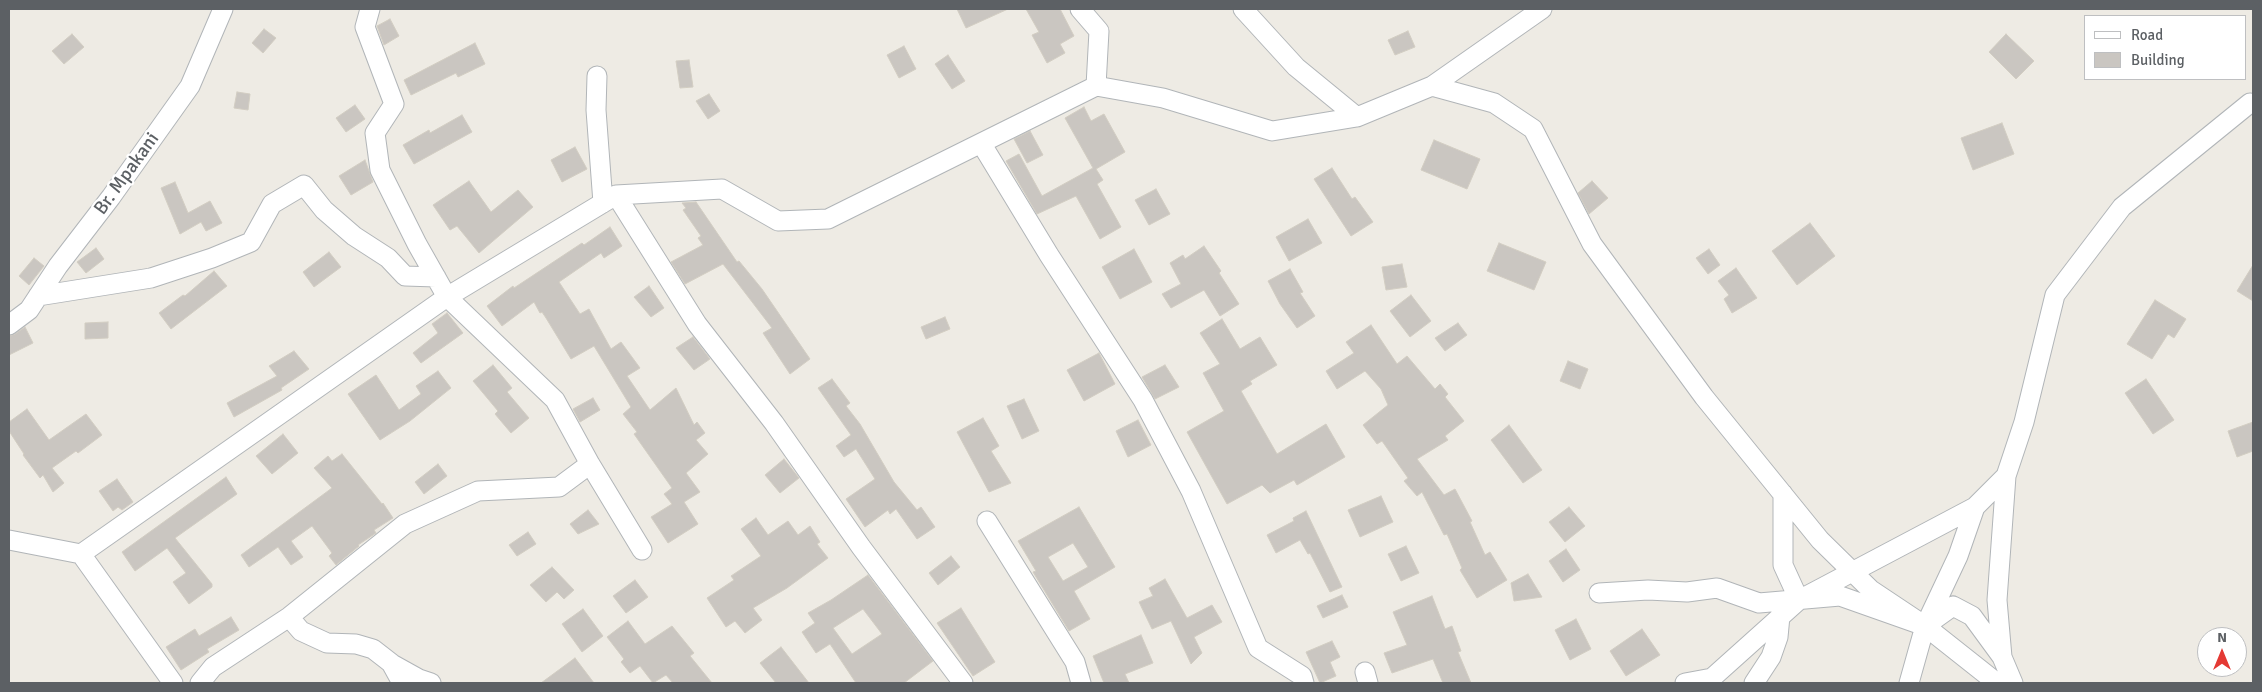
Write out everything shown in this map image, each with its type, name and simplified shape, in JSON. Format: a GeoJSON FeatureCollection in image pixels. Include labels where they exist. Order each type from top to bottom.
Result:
{"type":"FeatureCollection","features":[{"type":"Feature","properties":{"kind":"street","name":"Br. Mpakani"},"geometry":{"type":"LineString","coordinates":[[9,325],[29,310],[58,266],[111,197],[190,86],[223,9]]}},
{"type":"Feature","properties":{"kind":"street"},"geometry":{"type":"LineString","coordinates":[[370,9],[365,27],[394,104],[375,133],[380,170],[447,297],[555,400],[590,464],[642,550]]}},
{"type":"Feature","properties":{"kind":"street"},"geometry":{"type":"LineString","coordinates":[[1080,9],[1099,31],[1096,86]]}},
{"type":"Feature","properties":{"kind":"street"},"geometry":{"type":"LineString","coordinates":[[1243,9],[1296,67],[1357,117]]}},
{"type":"Feature","properties":{"kind":"street"},"geometry":{"type":"LineString","coordinates":[[81,554],[447,297],[610,199],[722,189],[778,221],[828,219],[1096,86],[1163,98],[1272,131],[1357,117],[1432,86],[1542,9]]}},
{"type":"Feature","properties":{"kind":"street"},"geometry":{"type":"LineString","coordinates":[[597,76],[596,110],[610,199],[697,324],[774,423],[860,547],[964,683]]}},
{"type":"Feature","properties":{"kind":"street"},"geometry":{"type":"LineString","coordinates":[[1432,86],[1494,102],[1533,129],[1592,244],[1698,389],[1820,540],[1871,590],[1925,626],[1997,683]]}},
{"type":"Feature","properties":{"kind":"street"},"geometry":{"type":"LineString","coordinates":[[2002,657],[1997,600],[2006,476],[2024,422],[2055,295],[2122,207],[2250,103]]}},
{"type":"Feature","properties":{"kind":"street"},"geometry":{"type":"LineString","coordinates":[[981,143],[1049,255],[1143,400],[1191,491],[1258,648],[1302,676],[1304,683]]}},
{"type":"Feature","properties":{"kind":"street"},"geometry":{"type":"LineString","coordinates":[[38,296],[151,278],[212,258],[251,242],[272,204],[304,185],[324,210],[354,236],[388,258],[406,276],[436,277]]}},
{"type":"Feature","properties":{"kind":"street"},"geometry":{"type":"LineString","coordinates":[[200,683],[213,667],[289,617],[405,524],[478,491],[559,488],[590,464]]}},
{"type":"Feature","properties":{"kind":"street"},"geometry":{"type":"LineString","coordinates":[[1685,683],[1712,678],[1799,600],[1974,507],[2006,476]]}},
{"type":"Feature","properties":{"kind":"street"},"geometry":{"type":"LineString","coordinates":[[1783,494],[1782,565],[1799,600]]}},
{"type":"Feature","properties":{"kind":"street"},"geometry":{"type":"LineString","coordinates":[[1909,683],[1925,626],[1958,556],[1974,507]]}},
{"type":"Feature","properties":{"kind":"street"},"geometry":{"type":"LineString","coordinates":[[987,522],[1075,662],[1081,683]]}},
{"type":"Feature","properties":{"kind":"street"},"geometry":{"type":"LineString","coordinates":[[9,540],[81,554],[173,683]]}},
{"type":"Feature","properties":{"kind":"street"},"geometry":{"type":"LineString","coordinates":[[1599,593],[1648,590],[1687,592],[1717,588],[1759,603],[1840,596],[1925,626]]}},
{"type":"Feature","properties":{"kind":"street"},"geometry":{"type":"LineString","coordinates":[[1925,626],[1953,606],[1972,616],[2002,657],[2013,683]]}},
{"type":"Feature","properties":{"kind":"street"},"geometry":{"type":"LineString","coordinates":[[1754,683],[1771,657],[1778,637],[1780,616]]}},
{"type":"Feature","properties":{"kind":"street"},"geometry":{"type":"LineString","coordinates":[[289,617],[301,631],[327,643],[356,644],[373,649],[391,663],[419,679],[431,683]]}},
{"type":"Feature","properties":{"kind":"street"},"geometry":{"type":"LineString","coordinates":[[391,663],[402,683]]}},
{"type":"Feature","properties":{"kind":"building"},"geometry":{"type":"Polygon","coordinates":[[[957,9],[1008,9],[966,28],[957,9]]]}},
{"type":"Feature","properties":{"kind":"building"},"geometry":{"type":"Polygon","coordinates":[[[1026,9],[1060,9],[1074,36],[1060,44],[1065,53],[1047,63],[1032,35],[1039,32],[1026,9]]]}},
{"type":"Feature","properties":{"kind":"building"},"geometry":{"type":"Polygon","coordinates":[[[390,19],[399,36],[384,45],[377,26],[390,19]]]}},
{"type":"Feature","properties":{"kind":"building"},"geometry":{"type":"Polygon","coordinates":[[[264,29],[276,38],[263,53],[252,43],[264,29]]]}},
{"type":"Feature","properties":{"kind":"building"},"geometry":{"type":"Polygon","coordinates":[[[1408,31],[1415,47],[1395,55],[1388,40],[1408,31]]]}},
{"type":"Feature","properties":{"kind":"building"},"geometry":{"type":"Polygon","coordinates":[[[72,34],[84,47],[64,64],[52,51],[72,34]]]}},
{"type":"Feature","properties":{"kind":"building"},"geometry":{"type":"Polygon","coordinates":[[[2006,34],[2034,61],[2016,79],[1989,52],[2006,34]]]}},
{"type":"Feature","properties":{"kind":"building"},"geometry":{"type":"Polygon","coordinates":[[[475,43],[485,64],[458,77],[456,73],[411,95],[404,80],[475,43]]]}},
{"type":"Feature","properties":{"kind":"building"},"geometry":{"type":"Polygon","coordinates":[[[904,46],[916,69],[899,78],[887,55],[904,46]]]}},
{"type":"Feature","properties":{"kind":"building"},"geometry":{"type":"Polygon","coordinates":[[[948,55],[965,81],[952,89],[935,64],[948,55]]]}},
{"type":"Feature","properties":{"kind":"building"},"geometry":{"type":"Polygon","coordinates":[[[689,60],[693,87],[680,88],[676,61],[689,60]]]}},
{"type":"Feature","properties":{"kind":"building"},"geometry":{"type":"Polygon","coordinates":[[[237,92],[250,94],[248,110],[234,108],[237,92]]]}},
{"type":"Feature","properties":{"kind":"building"},"geometry":{"type":"Polygon","coordinates":[[[709,94],[720,111],[708,119],[696,101],[709,94]]]}},
{"type":"Feature","properties":{"kind":"building"},"geometry":{"type":"Polygon","coordinates":[[[355,105],[365,119],[346,132],[336,118],[355,105]]]}},
{"type":"Feature","properties":{"kind":"building"},"geometry":{"type":"Polygon","coordinates":[[[1084,107],[1091,121],[1104,114],[1125,152],[1096,169],[1103,180],[1097,184],[1121,227],[1100,239],[1076,196],[1037,214],[1006,161],[1019,154],[1042,196],[1093,168],[1065,118],[1084,107]]]}},
{"type":"Feature","properties":{"kind":"building"},"geometry":{"type":"Polygon","coordinates":[[[462,115],[472,132],[414,164],[403,145],[429,130],[430,133],[462,115]]]}},
{"type":"Feature","properties":{"kind":"building"},"geometry":{"type":"Polygon","coordinates":[[[2002,123],[2014,154],[1973,170],[1961,138],[2002,123]]]}},
{"type":"Feature","properties":{"kind":"building"},"geometry":{"type":"Polygon","coordinates":[[[1030,131],[1043,155],[1027,163],[1014,139],[1030,131]]]}},
{"type":"Feature","properties":{"kind":"building"},"geometry":{"type":"Polygon","coordinates":[[[1434,140],[1480,159],[1467,189],[1421,170],[1434,140]]]}},
{"type":"Feature","properties":{"kind":"building"},"geometry":{"type":"Polygon","coordinates":[[[575,147],[587,169],[562,182],[551,160],[575,147]]]}},
{"type":"Feature","properties":{"kind":"building"},"geometry":{"type":"Polygon","coordinates":[[[365,160],[373,182],[351,195],[339,176],[365,160]]]}},
{"type":"Feature","properties":{"kind":"building"},"geometry":{"type":"Polygon","coordinates":[[[1332,168],[1352,199],[1355,197],[1373,222],[1351,236],[1314,179],[1332,168]]]}},
{"type":"Feature","properties":{"kind":"building"},"geometry":{"type":"Polygon","coordinates":[[[469,181],[491,212],[518,190],[533,207],[479,253],[457,226],[450,230],[433,205],[469,181]]]}},
{"type":"Feature","properties":{"kind":"building"},"geometry":{"type":"Polygon","coordinates":[[[1592,181],[1608,198],[1589,214],[1578,193],[1592,181]]]}},
{"type":"Feature","properties":{"kind":"building"},"geometry":{"type":"Polygon","coordinates":[[[175,182],[188,213],[210,201],[222,223],[206,231],[201,222],[180,234],[161,188],[175,182]]]}},
{"type":"Feature","properties":{"kind":"building"},"geometry":{"type":"Polygon","coordinates":[[[1156,189],[1170,214],[1149,225],[1135,200],[1156,189]]]}},
{"type":"Feature","properties":{"kind":"building"},"geometry":{"type":"Polygon","coordinates":[[[696,202],[737,262],[739,261],[762,289],[810,359],[790,374],[763,333],[772,328],[723,264],[685,284],[671,262],[703,245],[698,238],[701,236],[683,210],[686,208],[682,203],[696,202]]]}},
{"type":"Feature","properties":{"kind":"building"},"geometry":{"type":"Polygon","coordinates":[[[1308,219],[1322,243],[1289,261],[1276,237],[1308,219]]]}},
{"type":"Feature","properties":{"kind":"building"},"geometry":{"type":"Polygon","coordinates":[[[1810,223],[1835,256],[1797,285],[1772,251],[1810,223]]]}},
{"type":"Feature","properties":{"kind":"building"},"geometry":{"type":"Polygon","coordinates":[[[610,227],[622,246],[604,258],[601,253],[559,282],[580,314],[589,309],[611,349],[621,342],[640,368],[627,376],[650,410],[676,388],[694,425],[697,422],[705,433],[696,440],[708,454],[686,473],[700,492],[684,502],[698,524],[668,543],[651,517],[672,504],[664,494],[672,488],[634,434],[637,432],[623,414],[631,407],[594,346],[571,359],[534,302],[502,326],[487,306],[513,286],[514,288],[582,243],[584,245],[610,227]]]}},
{"type":"Feature","properties":{"kind":"building"},"geometry":{"type":"Polygon","coordinates":[[[1499,243],[1546,262],[1534,290],[1487,271],[1499,243]]]}},
{"type":"Feature","properties":{"kind":"building"},"geometry":{"type":"Polygon","coordinates":[[[1204,246],[1221,271],[1219,273],[1239,304],[1220,316],[1204,290],[1171,308],[1162,294],[1181,284],[1170,263],[1183,255],[1185,259],[1204,246]]]}},
{"type":"Feature","properties":{"kind":"building"},"geometry":{"type":"Polygon","coordinates":[[[96,248],[104,259],[86,273],[77,262],[96,248]]]}},
{"type":"Feature","properties":{"kind":"building"},"geometry":{"type":"Polygon","coordinates":[[[1134,249],[1152,282],[1120,299],[1102,267],[1134,249]]]}},
{"type":"Feature","properties":{"kind":"building"},"geometry":{"type":"Polygon","coordinates":[[[1709,249],[1720,265],[1708,274],[1696,258],[1709,249]]]}},
{"type":"Feature","properties":{"kind":"building"},"geometry":{"type":"Polygon","coordinates":[[[329,252],[341,267],[314,287],[303,272],[329,252]]]}},
{"type":"Feature","properties":{"kind":"building"},"geometry":{"type":"Polygon","coordinates":[[[34,258],[44,266],[29,285],[19,276],[34,258]]]}},
{"type":"Feature","properties":{"kind":"building"},"geometry":{"type":"Polygon","coordinates":[[[1402,264],[1407,287],[1386,290],[1382,267],[1402,264]]]}},
{"type":"Feature","properties":{"kind":"building"},"geometry":{"type":"Polygon","coordinates":[[[2253,265],[2253,301],[2237,291],[2253,265]]]}},
{"type":"Feature","properties":{"kind":"building"},"geometry":{"type":"Polygon","coordinates":[[[1736,268],[1757,298],[1732,313],[1724,299],[1729,295],[1718,281],[1736,268]]]}},
{"type":"Feature","properties":{"kind":"building"},"geometry":{"type":"Polygon","coordinates":[[[1290,269],[1303,292],[1300,293],[1315,316],[1297,328],[1280,304],[1268,281],[1290,269]]]}},
{"type":"Feature","properties":{"kind":"building"},"geometry":{"type":"Polygon","coordinates":[[[214,271],[227,286],[171,329],[159,313],[183,295],[185,296],[214,271]]]}},
{"type":"Feature","properties":{"kind":"building"},"geometry":{"type":"Polygon","coordinates":[[[649,286],[664,308],[651,317],[634,297],[649,286]]]}},
{"type":"Feature","properties":{"kind":"building"},"geometry":{"type":"Polygon","coordinates":[[[1411,295],[1431,321],[1410,337],[1390,311],[1411,295]]]}},
{"type":"Feature","properties":{"kind":"building"},"geometry":{"type":"Polygon","coordinates":[[[2155,300],[2186,319],[2174,338],[2168,334],[2152,359],[2127,344],[2155,300]]]}},
{"type":"Feature","properties":{"kind":"building"},"geometry":{"type":"Polygon","coordinates":[[[447,313],[463,333],[421,363],[413,353],[438,333],[432,324],[447,313]]]}},
{"type":"Feature","properties":{"kind":"building"},"geometry":{"type":"Polygon","coordinates":[[[945,317],[950,329],[926,339],[921,327],[945,317]]]}},
{"type":"Feature","properties":{"kind":"building"},"geometry":{"type":"Polygon","coordinates":[[[1222,319],[1240,349],[1260,337],[1277,365],[1250,381],[1252,384],[1241,391],[1277,454],[1326,424],[1345,457],[1297,485],[1294,480],[1270,493],[1262,485],[1227,504],[1187,432],[1224,411],[1203,373],[1220,364],[1200,333],[1222,319]]]}},
{"type":"Feature","properties":{"kind":"building"},"geometry":{"type":"Polygon","coordinates":[[[108,322],[108,338],[85,339],[85,323],[108,322]]]}},
{"type":"Feature","properties":{"kind":"building"},"geometry":{"type":"Polygon","coordinates":[[[1458,323],[1467,335],[1445,351],[1435,338],[1458,323]]]}},
{"type":"Feature","properties":{"kind":"building"},"geometry":{"type":"Polygon","coordinates":[[[1371,325],[1397,364],[1407,356],[1435,389],[1440,384],[1448,394],[1445,397],[1464,421],[1445,436],[1448,440],[1417,459],[1444,495],[1455,489],[1472,521],[1470,522],[1485,555],[1490,552],[1507,580],[1477,598],[1460,570],[1462,568],[1447,534],[1444,535],[1422,492],[1417,496],[1404,481],[1408,478],[1382,441],[1377,444],[1363,425],[1388,405],[1381,389],[1365,371],[1337,389],[1326,371],[1354,353],[1346,342],[1371,325]]]}},
{"type":"Feature","properties":{"kind":"building"},"geometry":{"type":"Polygon","coordinates":[[[25,327],[33,343],[9,355],[9,336],[25,327]]]}},
{"type":"Feature","properties":{"kind":"building"},"geometry":{"type":"Polygon","coordinates":[[[693,337],[710,359],[694,370],[676,348],[693,337]]]}},
{"type":"Feature","properties":{"kind":"building"},"geometry":{"type":"Polygon","coordinates":[[[294,351],[309,369],[281,388],[282,390],[234,417],[227,403],[277,376],[269,366],[294,351]]]}},
{"type":"Feature","properties":{"kind":"building"},"geometry":{"type":"Polygon","coordinates":[[[1099,353],[1115,384],[1084,401],[1067,370],[1099,353]]]}},
{"type":"Feature","properties":{"kind":"building"},"geometry":{"type":"Polygon","coordinates":[[[1568,361],[1588,369],[1580,389],[1560,381],[1568,361]]]}},
{"type":"Feature","properties":{"kind":"building"},"geometry":{"type":"Polygon","coordinates":[[[493,365],[512,388],[507,392],[529,418],[511,433],[495,414],[498,411],[473,381],[493,365]]]}},
{"type":"Feature","properties":{"kind":"building"},"geometry":{"type":"Polygon","coordinates":[[[1165,365],[1179,387],[1155,399],[1142,377],[1165,365]]]}},
{"type":"Feature","properties":{"kind":"building"},"geometry":{"type":"Polygon","coordinates":[[[438,371],[451,388],[410,421],[380,440],[348,394],[376,375],[399,410],[421,394],[416,386],[438,371]]]}},
{"type":"Feature","properties":{"kind":"building"},"geometry":{"type":"Polygon","coordinates":[[[832,379],[850,403],[846,406],[860,424],[894,482],[917,510],[921,507],[935,527],[917,539],[896,509],[890,514],[888,510],[865,527],[846,499],[875,479],[856,449],[844,457],[836,446],[851,435],[818,388],[832,379]]]}},
{"type":"Feature","properties":{"kind":"building"},"geometry":{"type":"Polygon","coordinates":[[[2146,379],[2174,420],[2153,434],[2125,393],[2146,379]]]}},
{"type":"Feature","properties":{"kind":"building"},"geometry":{"type":"Polygon","coordinates":[[[593,398],[600,410],[580,422],[573,409],[593,398]]]}},
{"type":"Feature","properties":{"kind":"building"},"geometry":{"type":"Polygon","coordinates":[[[1024,399],[1039,431],[1022,439],[1007,406],[1024,399]]]}},
{"type":"Feature","properties":{"kind":"building"},"geometry":{"type":"Polygon","coordinates":[[[27,409],[49,440],[86,414],[102,435],[78,453],[76,451],[52,468],[64,483],[53,492],[43,475],[40,478],[23,455],[9,431],[9,422],[27,409]]]}},
{"type":"Feature","properties":{"kind":"building"},"geometry":{"type":"Polygon","coordinates":[[[983,418],[999,446],[991,451],[1011,483],[989,492],[957,432],[983,418]]]}},
{"type":"Feature","properties":{"kind":"building"},"geometry":{"type":"Polygon","coordinates":[[[1138,420],[1151,445],[1128,457],[1116,431],[1138,420]]]}},
{"type":"Feature","properties":{"kind":"building"},"geometry":{"type":"Polygon","coordinates":[[[2253,422],[2253,451],[2237,457],[2228,431],[2253,422]]]}},
{"type":"Feature","properties":{"kind":"building"},"geometry":{"type":"Polygon","coordinates":[[[1509,425],[1542,470],[1523,483],[1491,440],[1509,425]]]}},
{"type":"Feature","properties":{"kind":"building"},"geometry":{"type":"Polygon","coordinates":[[[283,434],[298,453],[272,474],[256,456],[283,434]]]}},
{"type":"Feature","properties":{"kind":"building"},"geometry":{"type":"Polygon","coordinates":[[[342,454],[383,503],[393,518],[374,530],[376,533],[358,545],[336,565],[329,556],[332,553],[312,526],[291,541],[303,557],[291,565],[278,547],[249,567],[241,555],[332,488],[314,468],[328,456],[332,461],[342,454]]]}},
{"type":"Feature","properties":{"kind":"building"},"geometry":{"type":"Polygon","coordinates":[[[784,459],[799,478],[780,493],[765,475],[784,459]]]}},
{"type":"Feature","properties":{"kind":"building"},"geometry":{"type":"Polygon","coordinates":[[[438,464],[447,476],[424,494],[415,482],[438,464]]]}},
{"type":"Feature","properties":{"kind":"building"},"geometry":{"type":"Polygon","coordinates":[[[226,477],[237,494],[175,538],[212,584],[212,587],[189,604],[173,582],[186,573],[167,548],[135,571],[122,552],[226,477]]]}},
{"type":"Feature","properties":{"kind":"building"},"geometry":{"type":"Polygon","coordinates":[[[117,479],[133,502],[122,510],[118,507],[113,511],[99,491],[117,479]]]}},
{"type":"Feature","properties":{"kind":"building"},"geometry":{"type":"Polygon","coordinates":[[[1381,496],[1393,522],[1360,537],[1348,510],[1381,496]]]}},
{"type":"Feature","properties":{"kind":"building"},"geometry":{"type":"Polygon","coordinates":[[[1079,507],[1115,567],[1074,591],[1090,619],[1069,631],[1033,572],[1036,571],[1018,541],[1079,507]],[[1073,543],[1048,557],[1063,581],[1088,567],[1073,543]]]}},
{"type":"Feature","properties":{"kind":"building"},"geometry":{"type":"Polygon","coordinates":[[[1569,507],[1585,526],[1565,542],[1549,522],[1569,507]]]}},
{"type":"Feature","properties":{"kind":"building"},"geometry":{"type":"Polygon","coordinates":[[[588,510],[599,524],[578,534],[570,524],[588,510]]]}},
{"type":"Feature","properties":{"kind":"building"},"geometry":{"type":"Polygon","coordinates":[[[1306,511],[1342,587],[1330,592],[1310,553],[1308,554],[1300,540],[1276,553],[1267,535],[1294,521],[1293,518],[1306,511]]]}},
{"type":"Feature","properties":{"kind":"building"},"geometry":{"type":"Polygon","coordinates":[[[756,518],[768,535],[788,521],[798,535],[810,526],[820,542],[817,544],[828,558],[787,588],[753,608],[762,620],[745,633],[735,621],[726,627],[707,598],[734,580],[731,576],[761,556],[741,529],[756,518]]]}},
{"type":"Feature","properties":{"kind":"building"},"geometry":{"type":"Polygon","coordinates":[[[528,532],[536,544],[517,556],[509,545],[528,532]]]}},
{"type":"Feature","properties":{"kind":"building"},"geometry":{"type":"Polygon","coordinates":[[[1406,546],[1419,573],[1401,581],[1388,554],[1406,546]]]}},
{"type":"Feature","properties":{"kind":"building"},"geometry":{"type":"Polygon","coordinates":[[[1566,549],[1580,570],[1563,582],[1549,561],[1566,549]]]}},
{"type":"Feature","properties":{"kind":"building"},"geometry":{"type":"Polygon","coordinates":[[[951,556],[960,567],[938,585],[929,573],[951,556]]]}},
{"type":"Feature","properties":{"kind":"building"},"geometry":{"type":"Polygon","coordinates":[[[552,567],[574,590],[564,599],[557,592],[546,602],[530,585],[552,567]]]}},
{"type":"Feature","properties":{"kind":"building"},"geometry":{"type":"Polygon","coordinates":[[[1528,574],[1542,597],[1514,601],[1511,583],[1528,574]]]}},
{"type":"Feature","properties":{"kind":"building"},"geometry":{"type":"Polygon","coordinates":[[[868,575],[933,661],[904,683],[856,683],[830,644],[816,653],[802,632],[815,623],[808,613],[868,575]],[[863,609],[833,628],[852,654],[882,634],[863,609]]]}},
{"type":"Feature","properties":{"kind":"building"},"geometry":{"type":"Polygon","coordinates":[[[1165,579],[1187,618],[1212,605],[1222,622],[1194,637],[1202,653],[1191,664],[1171,621],[1152,629],[1139,602],[1153,596],[1149,588],[1165,579]]]}},
{"type":"Feature","properties":{"kind":"building"},"geometry":{"type":"Polygon","coordinates":[[[635,580],[648,597],[626,613],[613,596],[635,580]]]}},
{"type":"Feature","properties":{"kind":"building"},"geometry":{"type":"Polygon","coordinates":[[[1342,595],[1348,607],[1323,618],[1317,606],[1342,595]]]}},
{"type":"Feature","properties":{"kind":"building"},"geometry":{"type":"Polygon","coordinates":[[[1432,596],[1445,629],[1452,626],[1461,651],[1458,652],[1471,683],[1443,683],[1433,659],[1392,673],[1384,653],[1407,645],[1393,612],[1432,596]]]}},
{"type":"Feature","properties":{"kind":"building"},"geometry":{"type":"Polygon","coordinates":[[[961,608],[995,662],[973,676],[937,623],[961,608]]]}},
{"type":"Feature","properties":{"kind":"building"},"geometry":{"type":"Polygon","coordinates":[[[583,609],[603,636],[582,652],[562,624],[583,609]]]}},
{"type":"Feature","properties":{"kind":"building"},"geometry":{"type":"Polygon","coordinates":[[[231,617],[239,630],[207,649],[209,652],[181,670],[166,647],[195,629],[199,636],[231,617]]]}},
{"type":"Feature","properties":{"kind":"building"},"geometry":{"type":"Polygon","coordinates":[[[1576,619],[1591,649],[1570,660],[1555,630],[1576,619]]]}},
{"type":"Feature","properties":{"kind":"building"},"geometry":{"type":"Polygon","coordinates":[[[628,621],[645,644],[672,626],[694,653],[690,656],[712,683],[673,683],[666,675],[653,683],[640,666],[630,673],[621,662],[624,659],[607,637],[628,621]]]}},
{"type":"Feature","properties":{"kind":"building"},"geometry":{"type":"Polygon","coordinates":[[[1642,629],[1660,655],[1626,676],[1610,651],[1642,629]]]}},
{"type":"Feature","properties":{"kind":"building"},"geometry":{"type":"Polygon","coordinates":[[[1141,635],[1153,663],[1125,674],[1129,683],[1104,683],[1093,656],[1141,635]]]}},
{"type":"Feature","properties":{"kind":"building"},"geometry":{"type":"Polygon","coordinates":[[[1332,641],[1340,657],[1330,662],[1336,676],[1320,683],[1306,652],[1332,641]]]}},
{"type":"Feature","properties":{"kind":"building"},"geometry":{"type":"Polygon","coordinates":[[[781,647],[809,683],[776,683],[760,663],[781,647]]]}},
{"type":"Feature","properties":{"kind":"building"},"geometry":{"type":"Polygon","coordinates":[[[575,658],[594,683],[541,683],[575,658]]]}}]}
